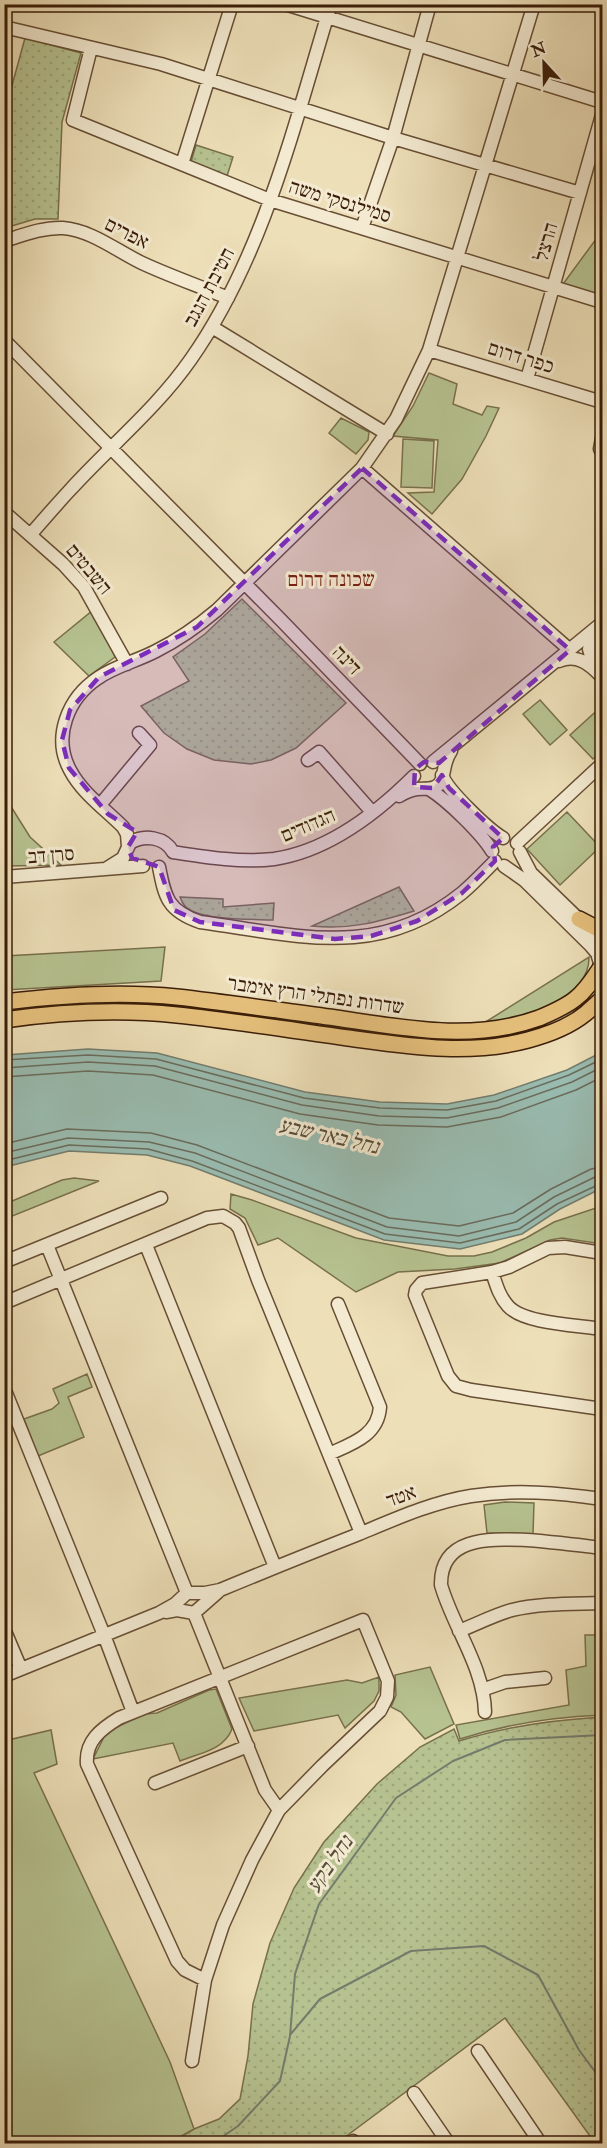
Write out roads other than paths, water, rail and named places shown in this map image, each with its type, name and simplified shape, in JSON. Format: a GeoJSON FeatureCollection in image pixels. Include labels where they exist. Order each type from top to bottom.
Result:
{"type":"FeatureCollection","features":[{"type":"Feature","properties":{"kind":"main road"},"geometry":{"type":"LineString","coordinates":[[579,919],[603,931]]}},
{"type":"Feature","properties":{"kind":"main road","name":"שדרות נפתלי הרץ אימבר"},"geometry":{"type":"LineString","coordinates":[[4,1002],[78,995],[144,995],[208,1001],[413,1029],[470,1032],[524,1023],[563,1006],[584,991],[602,964]]}},
{"type":"Feature","properties":{"kind":"main road","name":"שדרות נפתלי הרץ אימבר"},"geometry":{"type":"LineString","coordinates":[[4,1020],[79,1012],[143,1012],[411,1046],[471,1049],[520,1042],[553,1031],[585,1014],[603,999]]}},
{"type":"Feature","properties":{"kind":"street"},"geometry":{"type":"LineString","coordinates":[[182,164],[232,4]]}},
{"type":"Feature","properties":{"kind":"street"},"geometry":{"type":"LineString","coordinates":[[285,4],[603,102]]}},
{"type":"Feature","properties":{"kind":"street","name":"חטיבת הנגב"},"geometry":{"type":"LineString","coordinates":[[31,534],[70,489],[177,378],[212,327],[245,263],[270,200],[331,4]]}},
{"type":"Feature","properties":{"kind":"street"},"geometry":{"type":"LineString","coordinates":[[362,228],[393,138],[430,4]]}},
{"type":"Feature","properties":{"kind":"street"},"geometry":{"type":"LineString","coordinates":[[128,848],[136,839],[154,838],[164,842],[174,856],[168,864],[159,867],[143,866],[132,858],[128,848],[127,834],[118,822],[81,786],[69,768],[63,751],[62,731],[70,710],[86,687],[99,677],[157,651],[197,627],[246,584],[362,468],[387,434],[429,350],[534,4]]}},
{"type":"Feature","properties":{"kind":"street"},"geometry":{"type":"LineString","coordinates":[[4,27],[161,64],[393,138],[580,193]]}},
{"type":"Feature","properties":{"kind":"street","name":"סמילנסקי משה"},"geometry":{"type":"LineString","coordinates":[[92,48],[73,120],[270,200],[603,302]]}},
{"type":"Feature","properties":{"kind":"street","name":"הרצל"},"geometry":{"type":"LineString","coordinates":[[527,379],[603,116]]}},
{"type":"Feature","properties":{"kind":"street","name":"אפרים"},"geometry":{"type":"LineString","coordinates":[[4,241],[44,229],[63,228],[78,231],[148,266],[228,298]]}},
{"type":"Feature","properties":{"kind":"street"},"geometry":{"type":"LineString","coordinates":[[212,327],[387,434]]}},
{"type":"Feature","properties":{"kind":"street","name":"דינה"},"geometry":{"type":"LineString","coordinates":[[4,340],[149,488],[426,763]]}},
{"type":"Feature","properties":{"kind":"street","name":"כפר דרום"},"geometry":{"type":"LineString","coordinates":[[429,350],[603,402]]}},
{"type":"Feature","properties":{"kind":"street"},"geometry":{"type":"LineString","coordinates":[[362,468],[570,651]]}},
{"type":"Feature","properties":{"kind":"street","name":"השבטים"},"geometry":{"type":"LineString","coordinates":[[4,512],[31,534],[84,587],[128,664]]}},
{"type":"Feature","properties":{"kind":"street"},"geometry":{"type":"LineString","coordinates":[[599,626],[455,744],[415,769],[414,776],[417,784],[441,797],[485,842],[497,860],[524,880],[591,946],[602,964]]}},
{"type":"Feature","properties":{"kind":"street"},"geometry":{"type":"LineString","coordinates":[[599,626],[589,649],[591,659],[599,674]]}},
{"type":"Feature","properties":{"kind":"street"},"geometry":{"type":"LineString","coordinates":[[551,667],[562,659],[572,658],[582,660],[599,674]]}},
{"type":"Feature","properties":{"kind":"street"},"geometry":{"type":"LineString","coordinates":[[100,805],[150,745],[139,733]]}},
{"type":"Feature","properties":{"kind":"street"},"geometry":{"type":"LineString","coordinates":[[427,789],[437,786],[447,757],[455,744]]}},
{"type":"Feature","properties":{"kind":"street"},"geometry":{"type":"LineString","coordinates":[[308,760],[320,752],[376,810]]}},
{"type":"Feature","properties":{"kind":"street"},"geometry":{"type":"LineString","coordinates":[[426,763],[439,766],[449,788],[490,829],[503,838],[511,839],[518,847],[531,873],[591,931],[603,939]]}},
{"type":"Feature","properties":{"kind":"street"},"geometry":{"type":"LineString","coordinates":[[159,867],[167,900],[174,910],[184,917],[200,922],[335,939],[374,936],[417,921],[462,893],[497,860],[515,862],[518,847],[603,764]]}},
{"type":"Feature","properties":{"kind":"street","name":"הגדודים"},"geometry":{"type":"LineString","coordinates":[[376,810],[414,776]]}},
{"type":"Feature","properties":{"kind":"street","name":"הגדודים"},"geometry":{"type":"LineString","coordinates":[[173,852],[202,857],[246,860],[272,859],[292,855],[329,841],[407,792],[427,789]]}},
{"type":"Feature","properties":{"kind":"street"},"geometry":{"type":"LineString","coordinates":[[118,822],[144,837]]}},
{"type":"Feature","properties":{"kind":"street"},"geometry":{"type":"LineString","coordinates":[[497,860],[496,843],[503,838]]}},
{"type":"Feature","properties":{"kind":"street","name":"סרן דב"},"geometry":{"type":"LineString","coordinates":[[101,871],[116,864],[123,858],[128,848]]}},
{"type":"Feature","properties":{"kind":"street","name":"סרן דב"},"geometry":{"type":"LineString","coordinates":[[4,877],[143,866]]}},
{"type":"Feature","properties":{"kind":"street"},"geometry":{"type":"LineString","coordinates":[[4,1262],[160,1198]]}},
{"type":"Feature","properties":{"kind":"street"},"geometry":{"type":"LineString","coordinates":[[4,1303],[207,1218],[223,1216],[235,1223],[243,1235],[258,1280],[362,1533]]}},
{"type":"Feature","properties":{"kind":"street"},"geometry":{"type":"LineString","coordinates":[[47,1245],[188,1594],[200,1598],[193,1611]]}},
{"type":"Feature","properties":{"kind":"street"},"geometry":{"type":"LineString","coordinates":[[146,1245],[275,1567]]}},
{"type":"Feature","properties":{"kind":"street"},"geometry":{"type":"LineString","coordinates":[[603,1253],[565,1247],[548,1248],[509,1267],[492,1272],[427,1282],[417,1287],[416,1290],[417,1303],[443,1369],[456,1386],[603,1408]]}},
{"type":"Feature","properties":{"kind":"street"},"geometry":{"type":"LineString","coordinates":[[492,1272],[503,1300],[515,1312],[528,1318],[603,1329]]}},
{"type":"Feature","properties":{"kind":"street"},"geometry":{"type":"LineString","coordinates":[[329,1454],[365,1436],[377,1423],[380,1407],[338,1304]]}},
{"type":"Feature","properties":{"kind":"street"},"geometry":{"type":"LineString","coordinates":[[4,1389],[133,1712]]}},
{"type":"Feature","properties":{"kind":"street","name":"אטד"},"geometry":{"type":"LineString","coordinates":[[159,1613],[188,1594],[205,1593],[224,1588],[451,1500],[487,1493],[541,1492],[603,1499]]}},
{"type":"Feature","properties":{"kind":"street"},"geometry":{"type":"LineString","coordinates":[[485,1712],[482,1690],[443,1594],[441,1576],[446,1560],[459,1548],[477,1541],[498,1539],[603,1548]]}},
{"type":"Feature","properties":{"kind":"street","name":"אטד"},"geometry":{"type":"LineString","coordinates":[[4,1676],[159,1613],[171,1610],[193,1611],[224,1588]]}},
{"type":"Feature","properties":{"kind":"street"},"geometry":{"type":"LineString","coordinates":[[188,1594],[180,1604],[193,1611],[265,1790],[279,1810]]}},
{"type":"Feature","properties":{"kind":"street"},"geometry":{"type":"LineString","coordinates":[[459,1631],[503,1613],[524,1608],[551,1604],[603,1603]]}},
{"type":"Feature","properties":{"kind":"street"},"geometry":{"type":"LineString","coordinates":[[192,2061],[205,1980],[223,1925],[252,1860],[279,1810],[380,1711],[387,1697],[388,1681],[363,1620],[119,1718],[103,1728],[93,1739],[86,1755],[87,1764],[177,1961],[185,1970],[205,1980]]}},
{"type":"Feature","properties":{"kind":"street"},"geometry":{"type":"LineString","coordinates":[[4,1629],[21,1669]]}},
{"type":"Feature","properties":{"kind":"street"},"geometry":{"type":"LineString","coordinates":[[482,1690],[502,1683],[545,1678]]}},
{"type":"Feature","properties":{"kind":"street"},"geometry":{"type":"LineString","coordinates":[[155,1783],[248,1746]]}},
{"type":"Feature","properties":{"kind":"street"},"geometry":{"type":"LineString","coordinates":[[478,2051],[541,2144]]}},
{"type":"Feature","properties":{"kind":"street"},"geometry":{"type":"LineString","coordinates":[[414,2093],[449,2144]]}},
{"type":"Feature","properties":{"kind":"water","name":"נחל באר שבע"},"geometry":{"type":"Polygon","coordinates":[[[88,1049],[157,1053],[305,1092],[380,1102],[447,1104],[494,1095],[567,1070],[602,1052],[602,1188],[560,1209],[522,1234],[460,1249],[384,1240],[190,1166],[147,1155],[69,1151],[5,1167],[5,1055],[88,1049]]]}},
{"type":"Feature","properties":{"kind":"waterway","name":"נחל בקע"},"geometry":{"type":"LineString","coordinates":[[212,2144],[238,2126],[280,2081],[290,2036],[295,1974],[319,1904],[396,1798],[453,1761],[505,1740],[602,1735]]}},
{"type":"Feature","properties":{"kind":"waterway"},"geometry":{"type":"LineString","coordinates":[[290,2035],[320,1999],[411,1951],[484,1946],[538,1975],[579,2050],[602,2081]]}},
{"type":"Feature","properties":{"kind":"district","name":"שכונה דרום"},"geometry":{"type":"Point","coordinates":[331,579]}}]}
